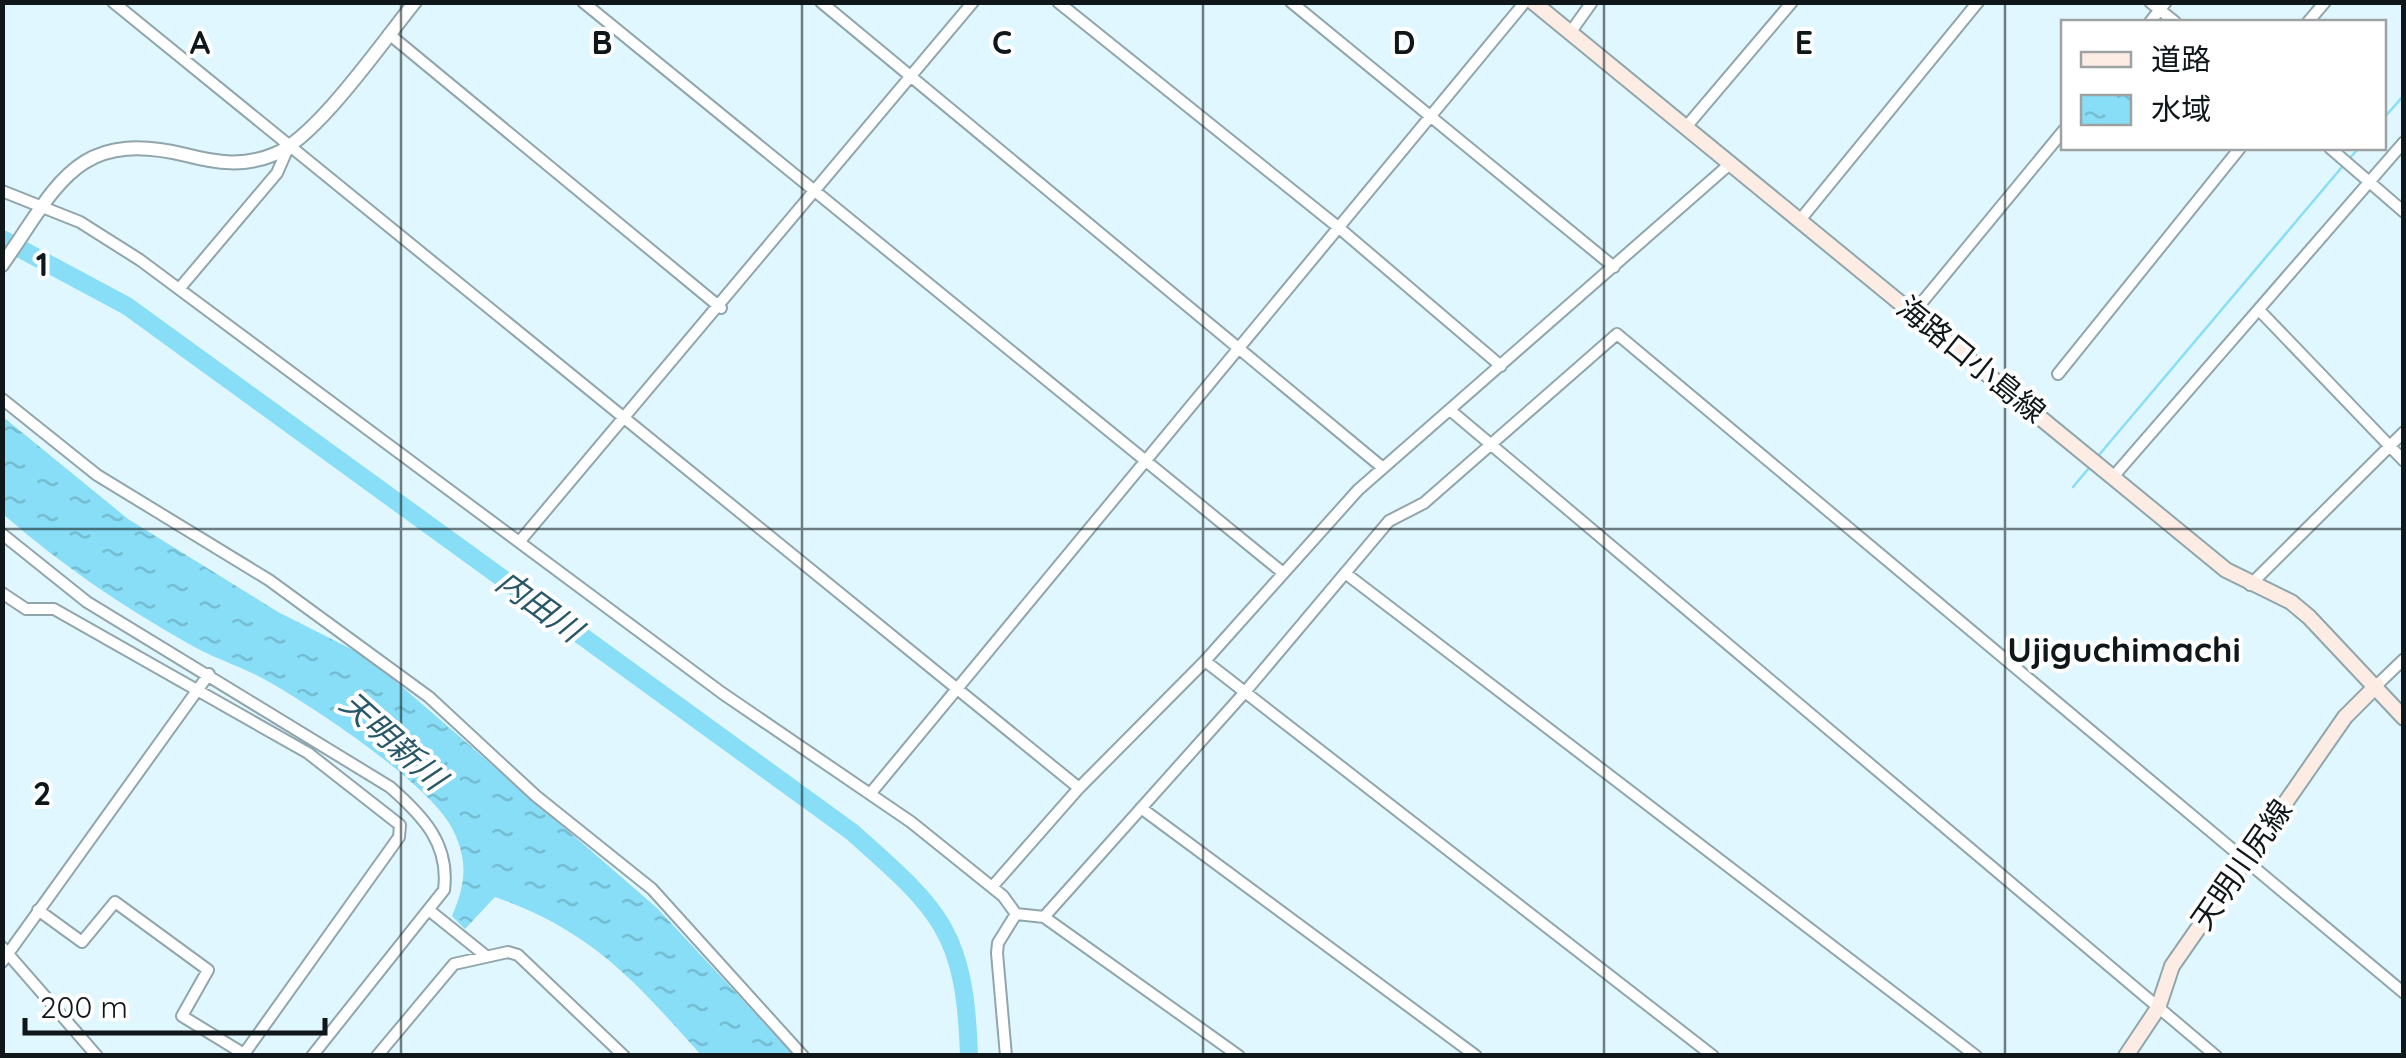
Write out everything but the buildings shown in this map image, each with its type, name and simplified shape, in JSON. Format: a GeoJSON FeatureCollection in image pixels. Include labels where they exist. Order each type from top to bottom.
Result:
{"type":"FeatureCollection","features":[{"type":"Feature","properties":{"kind":"main road","name":"海路口小島線"},"geometry":{"type":"LineString","coordinates":[[1533,2],[2250,586],[2291,602],[2377,684],[2404,718]]}},
{"type":"Feature","properties":{"kind":"main road","name":"天明川尻線"},"geometry":{"type":"LineString","coordinates":[[2126,1056],[2158,1008],[2172,966],[2345,717],[2377,684]]}},
{"type":"Feature","properties":{"kind":"street"},"geometry":{"type":"LineString","coordinates":[[113,2],[1079,788]]}},
{"type":"Feature","properties":{"kind":"street"},"geometry":{"type":"LineString","coordinates":[[179,289],[277,173],[288,148],[415,2]]}},
{"type":"Feature","properties":{"kind":"street"},"geometry":{"type":"LineString","coordinates":[[583,2],[1142,462],[1282,572]]}},
{"type":"Feature","properties":{"kind":"street"},"geometry":{"type":"LineString","coordinates":[[821,2],[1382,468]]}},
{"type":"Feature","properties":{"kind":"street"},"geometry":{"type":"LineString","coordinates":[[520,542],[624,416],[721,308],[973,2]]}},
{"type":"Feature","properties":{"kind":"street"},"geometry":{"type":"LineString","coordinates":[[1058,2],[1338,228],[1501,366]]}},
{"type":"Feature","properties":{"kind":"street"},"geometry":{"type":"LineString","coordinates":[[1291,2],[1614,268]]}},
{"type":"Feature","properties":{"kind":"street"},"geometry":{"type":"LineString","coordinates":[[870,794],[1524,2]]}},
{"type":"Feature","properties":{"kind":"street"},"geometry":{"type":"LineString","coordinates":[[1570,33],[1592,2]]}},
{"type":"Feature","properties":{"kind":"street"},"geometry":{"type":"LineString","coordinates":[[1686,127],[1792,2]]}},
{"type":"Feature","properties":{"kind":"street"},"geometry":{"type":"LineString","coordinates":[[1800,220],[1978,2]]}},
{"type":"Feature","properties":{"kind":"street"},"geometry":{"type":"LineString","coordinates":[[389,34],[721,308]]}},
{"type":"Feature","properties":{"kind":"street"},"geometry":{"type":"LineString","coordinates":[[1914,312],[2061,134]]}},
{"type":"Feature","properties":{"kind":"street"},"geometry":{"type":"LineString","coordinates":[[2113,477],[2404,142]]}},
{"type":"Feature","properties":{"kind":"street"},"geometry":{"type":"LineString","coordinates":[[4,261],[77,166],[114,148],[146,146],[237,164],[288,148]]}},
{"type":"Feature","properties":{"kind":"street"},"geometry":{"type":"LineString","coordinates":[[2058,374],[2238,150]]}},
{"type":"Feature","properties":{"kind":"street"},"geometry":{"type":"LineString","coordinates":[[2333,150],[2404,212]]}},
{"type":"Feature","properties":{"kind":"street"},"geometry":{"type":"LineString","coordinates":[[992,887],[1079,788],[1205,661],[1282,572],[1382,468],[1731,164]]}},
{"type":"Feature","properties":{"kind":"street"},"geometry":{"type":"LineString","coordinates":[[2,191],[36,203],[41,210],[80,222],[179,289],[722,694],[870,794],[992,887],[1016,914],[1044,917],[1240,1056]]}},
{"type":"Feature","properties":{"kind":"street"},"geometry":{"type":"LineString","coordinates":[[2260,311],[2404,461]]}},
{"type":"Feature","properties":{"kind":"street"},"geometry":{"type":"LineString","coordinates":[[1044,917],[1245,692],[1388,521],[1424,502],[1617,334],[2404,993]]}},
{"type":"Feature","properties":{"kind":"street"},"geometry":{"type":"LineString","coordinates":[[2,399],[97,475],[269,580],[429,697],[536,796],[652,889],[803,1056]]}},
{"type":"Feature","properties":{"kind":"street"},"geometry":{"type":"LineString","coordinates":[[1450,410],[2216,1056]]}},
{"type":"Feature","properties":{"kind":"street"},"geometry":{"type":"LineString","coordinates":[[2250,586],[2404,432]]}},
{"type":"Feature","properties":{"kind":"street"},"geometry":{"type":"LineString","coordinates":[[2,534],[87,602],[350,758],[413,807],[442,846],[447,870],[444,890],[312,1056]]}},
{"type":"Feature","properties":{"kind":"street"},"geometry":{"type":"LineString","coordinates":[[1344,574],[1976,1056]]}},
{"type":"Feature","properties":{"kind":"street"},"geometry":{"type":"LineString","coordinates":[[2,593],[26,609],[49,606],[308,753],[400,825],[398,836],[247,1051],[240,1054],[182,1016],[208,970],[115,902],[82,942],[38,910]]}},
{"type":"Feature","properties":{"kind":"street"},"geometry":{"type":"LineString","coordinates":[[2377,684],[2404,659]]}},
{"type":"Feature","properties":{"kind":"street"},"geometry":{"type":"LineString","coordinates":[[1205,661],[1712,1056]]}},
{"type":"Feature","properties":{"kind":"street"},"geometry":{"type":"LineString","coordinates":[[97,1056],[5,953],[209,674]]}},
{"type":"Feature","properties":{"kind":"street"},"geometry":{"type":"LineString","coordinates":[[1142,808],[1476,1056]]}},
{"type":"Feature","properties":{"kind":"street"},"geometry":{"type":"LineString","coordinates":[[430,911],[486,956]]}},
{"type":"Feature","properties":{"kind":"street"},"geometry":{"type":"LineString","coordinates":[[1006,1056],[997,954],[998,942],[1016,914]]}},
{"type":"Feature","properties":{"kind":"street"},"geometry":{"type":"LineString","coordinates":[[377,1056],[454,964],[518,954],[624,1056]]}},
{"type":"Feature","properties":{"kind":"water","name":"天明新川"},"geometry":{"type":"Polygon","coordinates":[[[2,416],[128,519],[278,612],[369,658],[657,908],[794,1055],[701,1055],[610,961],[559,926],[495,897],[465,929],[452,916],[463,874],[458,842],[440,811],[421,791],[368,747],[285,691],[198,649],[116,600],[3,514],[2,416]]]}},
{"type":"Feature","properties":{"kind":"waterway"},"geometry":{"type":"LineString","coordinates":[[2386,116],[2404,95]]}},
{"type":"Feature","properties":{"kind":"waterway"},"geometry":{"type":"LineString","coordinates":[[2347,161],[2357,150]]}},
{"type":"Feature","properties":{"kind":"waterway"},"geometry":{"type":"LineString","coordinates":[[2099,455],[2342,167]]}},
{"type":"Feature","properties":{"kind":"waterway","name":"内田川"},"geometry":{"type":"LineString","coordinates":[[2,239],[127,306],[852,832],[907,883],[942,927],[962,979],[969,1056]]}},
{"type":"Feature","properties":{"kind":"waterway"},"geometry":{"type":"LineString","coordinates":[[2073,487],[2089,468]]}},
{"type":"Feature","properties":{"kind":"district","name":"Ujiguchimachi"},"geometry":{"type":"Point","coordinates":[2124,650]}}]}
